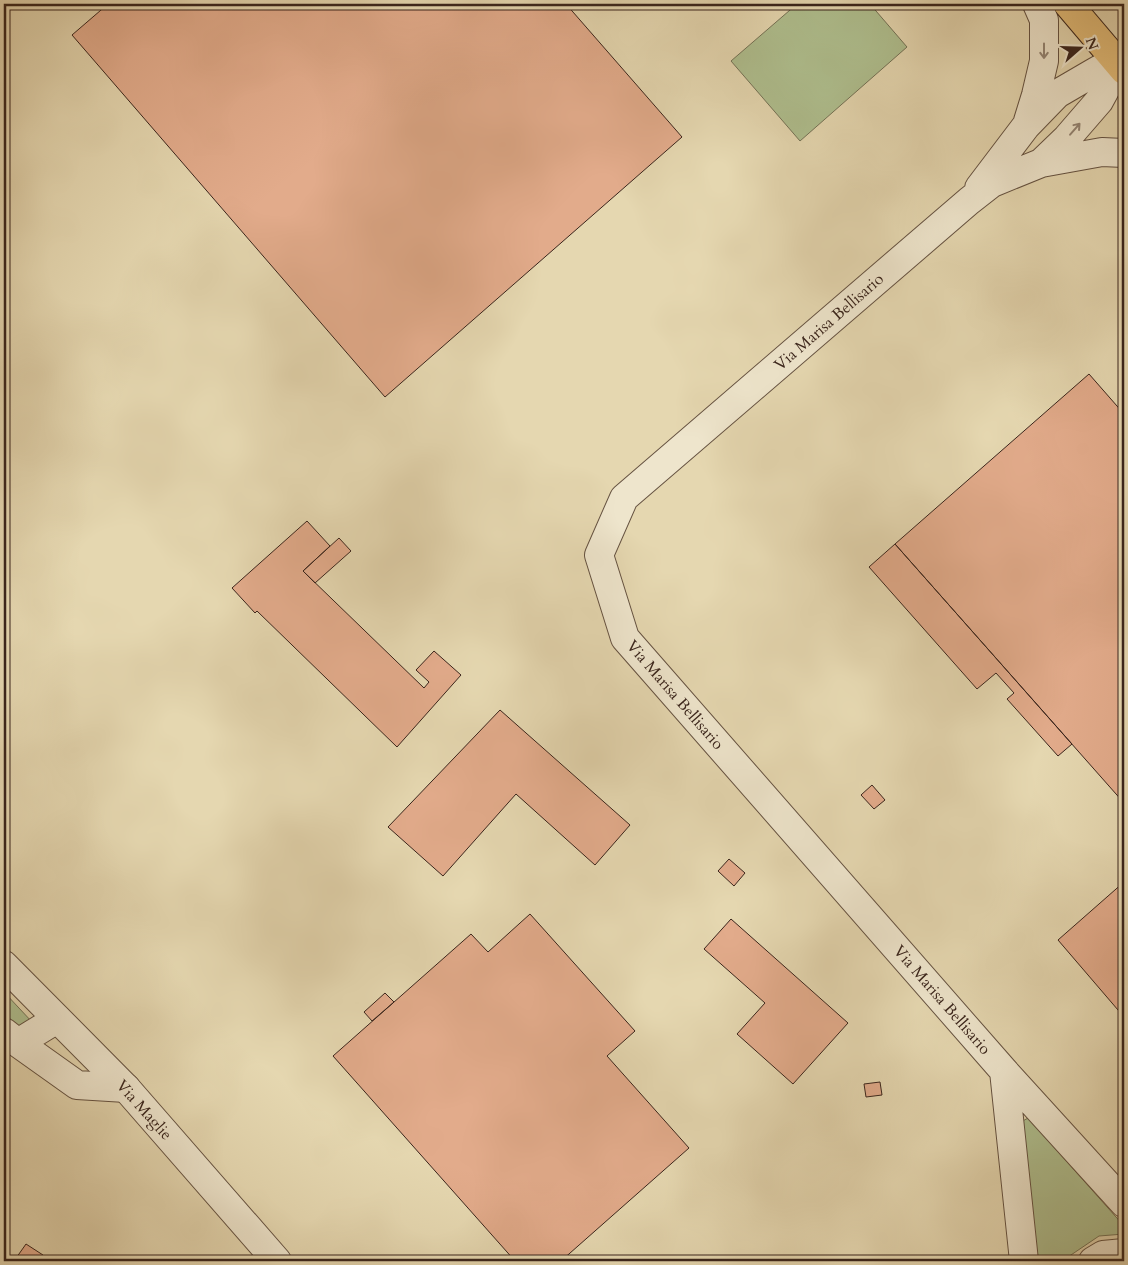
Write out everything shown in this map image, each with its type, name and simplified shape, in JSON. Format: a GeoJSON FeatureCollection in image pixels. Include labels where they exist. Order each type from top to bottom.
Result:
{"type":"FeatureCollection","features":[{"type":"Feature","properties":{"kind":"main road"},"geometry":{"type":"LineString","coordinates":[[1068,4],[1121,61]]}},
{"type":"Feature","properties":{"kind":"street","name":"Via Marisa Bellisario"},"geometry":{"type":"LineString","coordinates":[[1026,126],[1044,61],[1044,20],[1037,4]]}},
{"type":"Feature","properties":{"kind":"street","name":"Via Marisa Bellisario"},"geometry":{"type":"LineString","coordinates":[[969,201],[1026,126],[1058,94],[1093,72],[1121,61]]}},
{"type":"Feature","properties":{"kind":"street","name":"Via Marisa Bellisario"},"geometry":{"type":"LineString","coordinates":[[1041,163],[1067,138],[1099,101],[1121,61]]}},
{"type":"Feature","properties":{"kind":"street","name":"Via Marisa Bellisario"},"geometry":{"type":"LineString","coordinates":[[1124,153],[1102,152],[1041,163],[992,183],[624,498],[598,555],[625,638],[1004,1071],[1124,1203]]}},
{"type":"Feature","properties":{"kind":"street","name":"Via Maglie"},"geometry":{"type":"LineString","coordinates":[[4,965],[126,1088],[277,1261]]}},
{"type":"Feature","properties":{"kind":"street"},"geometry":{"type":"LineString","coordinates":[[11,1037],[57,1019]]}},
{"type":"Feature","properties":{"kind":"street"},"geometry":{"type":"LineString","coordinates":[[11,1037],[77,1085],[126,1088]]}},
{"type":"Feature","properties":{"kind":"street"},"geometry":{"type":"LineString","coordinates":[[1004,1071],[1024,1261]]}},
{"type":"Feature","properties":{"kind":"street"},"geometry":{"type":"LineString","coordinates":[[1093,1261],[1103,1255],[1124,1253]]}},
{"type":"Feature","properties":{"kind":"green space"},"geometry":{"type":"Polygon","coordinates":[[[797,4],[870,4],[907,47],[800,141],[731,61],[797,4]]]}},
{"type":"Feature","properties":{"kind":"green space"},"geometry":{"type":"Polygon","coordinates":[[[4,992],[33,1023],[21,1028],[4,1020],[4,992]]]}},
{"type":"Feature","properties":{"kind":"green space"},"geometry":{"type":"Polygon","coordinates":[[[1028,1118],[1124,1226],[1124,1234],[1099,1236],[1064,1261],[1038,1261],[1021,1122],[1028,1118]]]}},
{"type":"Feature","properties":{"kind":"building"},"geometry":{"type":"Polygon","coordinates":[[[108,4],[566,4],[682,137],[385,397],[72,35],[108,4]]]}},
{"type":"Feature","properties":{"kind":"building"},"geometry":{"type":"Polygon","coordinates":[[[1089,374],[1124,414],[1124,803],[895,544],[1089,374]]]}},
{"type":"Feature","properties":{"kind":"building"},"geometry":{"type":"Polygon","coordinates":[[[307,521],[330,546],[303,571],[424,688],[429,682],[416,670],[434,651],[461,675],[397,747],[257,611],[255,613],[232,588],[307,521]]]}},
{"type":"Feature","properties":{"kind":"building"},"geometry":{"type":"Polygon","coordinates":[[[339,538],[351,551],[315,583],[303,571],[339,538]]]}},
{"type":"Feature","properties":{"kind":"building"},"geometry":{"type":"Polygon","coordinates":[[[895,544],[1072,744],[1058,756],[1007,699],[1014,693],[996,673],[977,689],[869,567],[895,544]]]}},
{"type":"Feature","properties":{"kind":"building"},"geometry":{"type":"Polygon","coordinates":[[[500,710],[630,825],[595,865],[516,794],[443,876],[388,827],[500,710]]]}},
{"type":"Feature","properties":{"kind":"building"},"geometry":{"type":"Polygon","coordinates":[[[872,785],[885,800],[874,809],[861,795],[872,785]]]}},
{"type":"Feature","properties":{"kind":"building"},"geometry":{"type":"Polygon","coordinates":[[[729,859],[745,873],[734,886],[718,871],[729,859]]]}},
{"type":"Feature","properties":{"kind":"building"},"geometry":{"type":"Polygon","coordinates":[[[1124,882],[1124,1017],[1058,940],[1124,882]]]}},
{"type":"Feature","properties":{"kind":"building"},"geometry":{"type":"Polygon","coordinates":[[[530,914],[635,1031],[607,1056],[689,1148],[561,1261],[515,1261],[333,1056],[471,934],[488,952],[530,914]]]}},
{"type":"Feature","properties":{"kind":"building"},"geometry":{"type":"Polygon","coordinates":[[[731,919],[848,1023],[793,1084],[737,1034],[765,1003],[704,949],[731,919]]]}},
{"type":"Feature","properties":{"kind":"building"},"geometry":{"type":"Polygon","coordinates":[[[385,993],[394,1002],[372,1021],[364,1012],[385,993]]]}},
{"type":"Feature","properties":{"kind":"building"},"geometry":{"type":"Polygon","coordinates":[[[880,1082],[882,1095],[866,1097],[864,1084],[880,1082]]]}},
{"type":"Feature","properties":{"kind":"building"},"geometry":{"type":"Polygon","coordinates":[[[26,1244],[43,1255],[38,1261],[14,1261],[26,1244]]]}}]}
